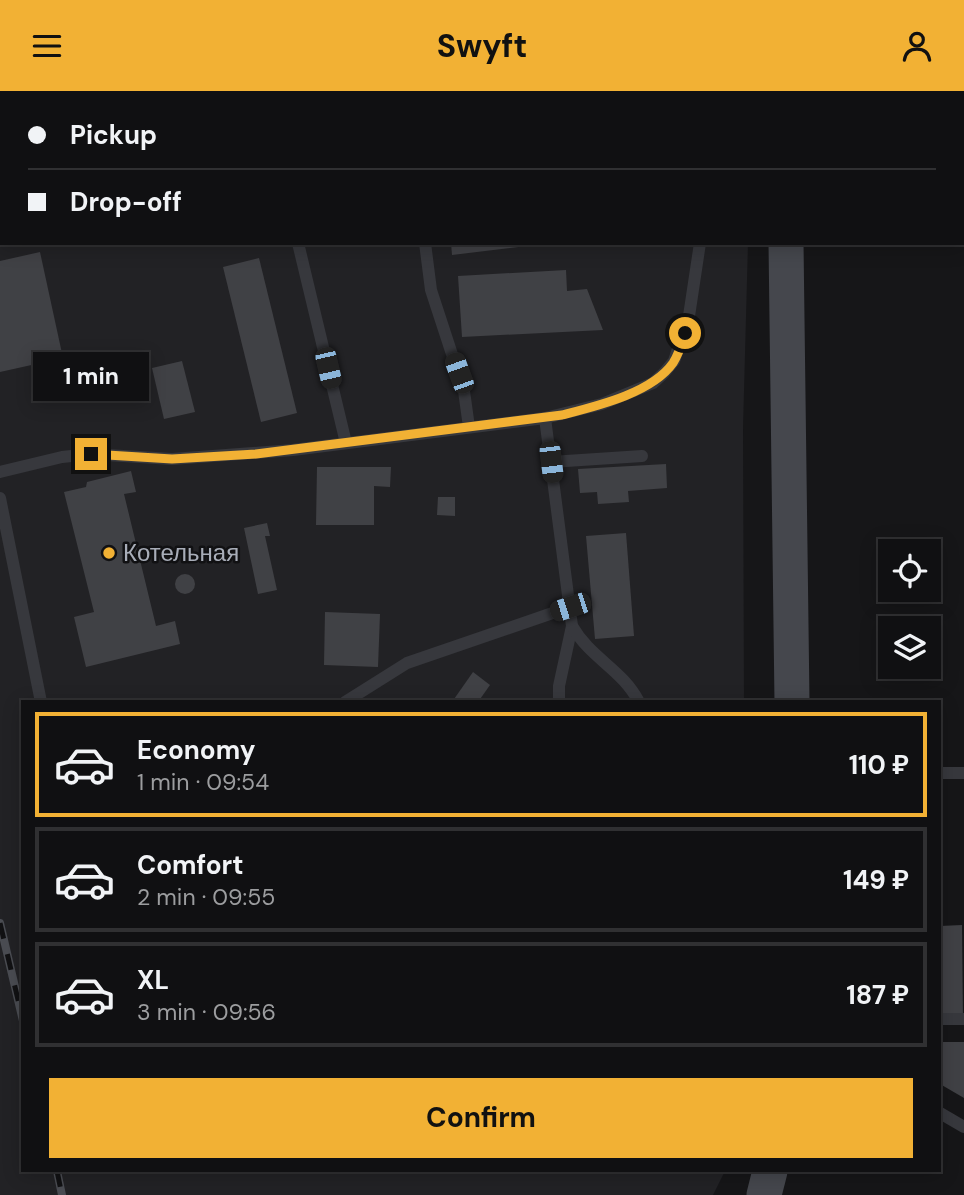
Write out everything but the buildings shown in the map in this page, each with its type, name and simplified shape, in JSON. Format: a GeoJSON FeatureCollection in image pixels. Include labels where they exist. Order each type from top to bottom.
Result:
{"type":"FeatureCollection","features":[{"type":"Feature","properties":{"kind":"main road"},"geometry":{"type":"LineString","coordinates":[[786,245],[792,700]]}},
{"type":"Feature","properties":{"kind":"main road"},"geometry":{"type":"LineString","coordinates":[[764,1195],[771,1172]]}},
{"type":"Feature","properties":{"kind":"lane"},"geometry":{"type":"LineString","coordinates":[[298,245],[346,443]]}},
{"type":"Feature","properties":{"kind":"lane"},"geometry":{"type":"LineString","coordinates":[[425,245],[430,290],[464,391],[468,427]]}},
{"type":"Feature","properties":{"kind":"lane"},"geometry":{"type":"LineString","coordinates":[[0,472],[62,457],[91,454],[172,459],[346,443],[544,418],[602,404],[653,383],[674,361],[685,333],[699,245]]}},
{"type":"Feature","properties":{"kind":"lane"},"geometry":{"type":"LineString","coordinates":[[544,418],[572,626],[559,686],[559,700]]}},
{"type":"Feature","properties":{"kind":"lane"},"geometry":{"type":"LineString","coordinates":[[551,462],[642,456]]}},
{"type":"Feature","properties":{"kind":"lane"},"geometry":{"type":"LineString","coordinates":[[0,498],[41,700]]}},
{"type":"Feature","properties":{"kind":"lane"},"geometry":{"type":"LineString","coordinates":[[348,700],[407,663],[570,607]]}},
{"type":"Feature","properties":{"kind":"lane"},"geometry":{"type":"LineString","coordinates":[[572,626],[590,651],[628,684],[638,700]]}},
{"type":"Feature","properties":{"kind":"lane"},"geometry":{"type":"LineString","coordinates":[[941,773],[964,773]]}},
{"type":"Feature","properties":{"kind":"lane"},"geometry":{"type":"LineString","coordinates":[[941,1019],[964,1019]]}},
{"type":"Feature","properties":{"kind":"lane"},"geometry":{"type":"LineString","coordinates":[[941,1114],[964,1127]]}},
{"type":"Feature","properties":{"kind":"shaded area"},"geometry":{"type":"Polygon","coordinates":[[[0,245],[748,245],[743,428],[744,700],[21,700],[21,1172],[724,1172],[713,1195],[0,1195],[0,245]]]}},
{"type":"Feature","properties":{"kind":"railway"},"geometry":{"type":"LineString","coordinates":[[0,923],[21,1012]]}},
{"type":"Feature","properties":{"kind":"railway"},"geometry":{"type":"LineString","coordinates":[[57,1172],[62,1195]]}},
{"type":"Feature","properties":{"kind":"place","name":"Котельная"},"geometry":{"type":"Point","coordinates":[109,553]}},
{"type":"Feature","properties":{"kind":"route"},"geometry":{"type":"LineString","coordinates":[[91,454],[172,459],[256,454],[562,415],[602,404],[653,383],[674,361],[685,333]]}}]}
